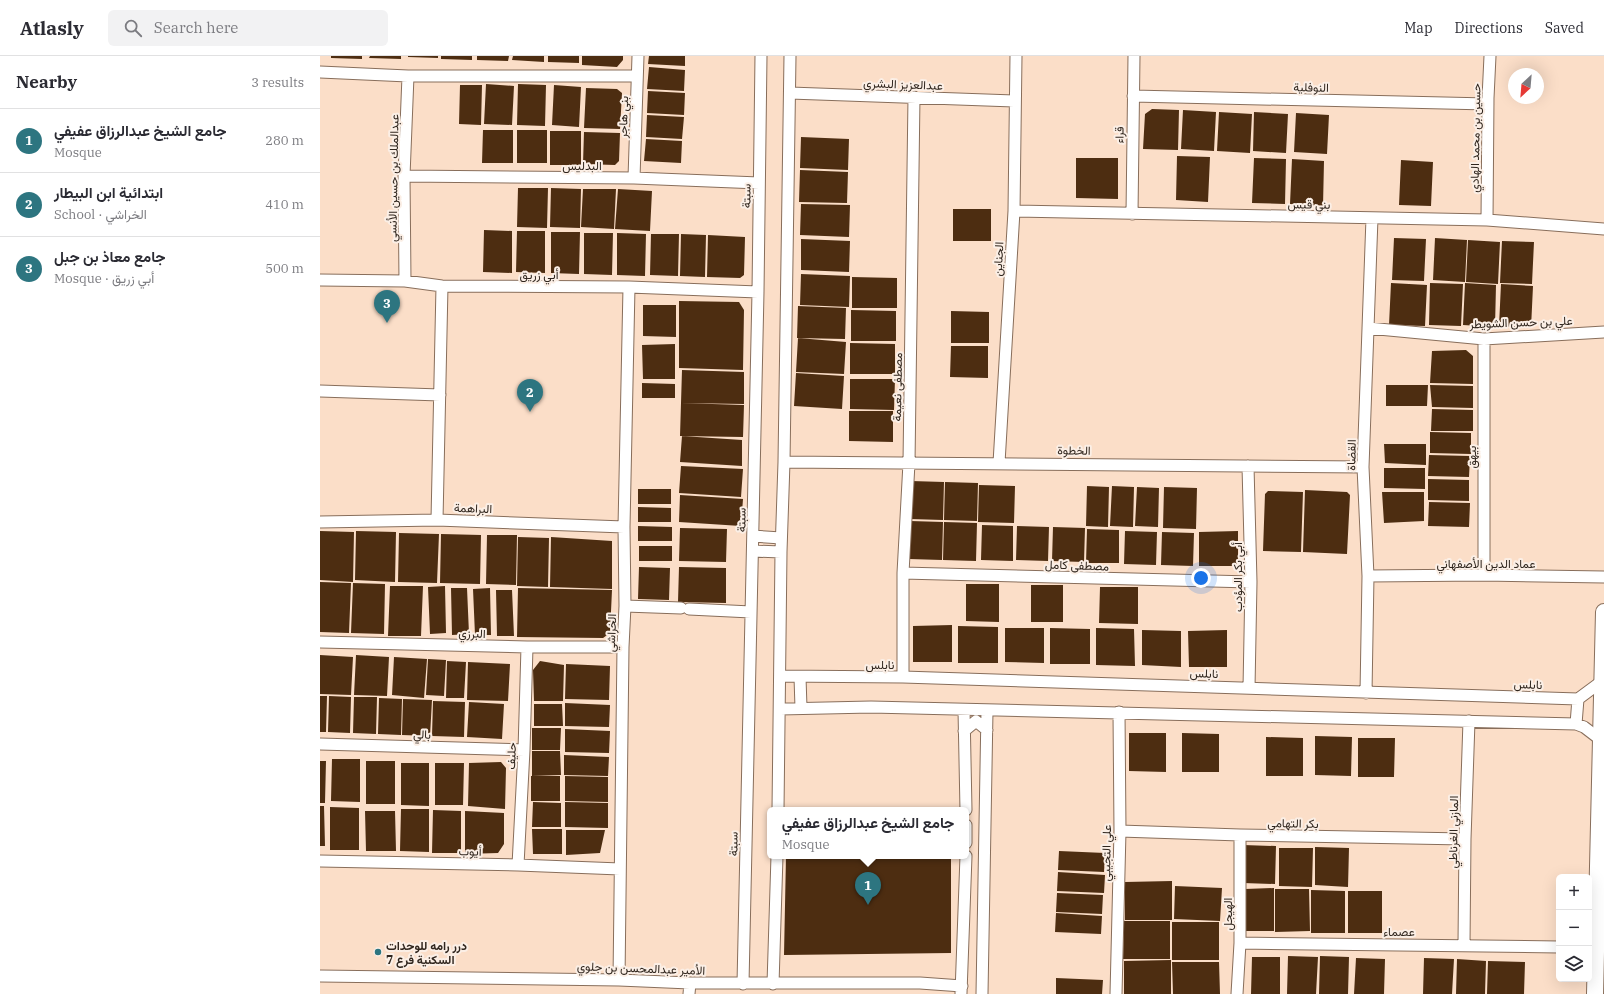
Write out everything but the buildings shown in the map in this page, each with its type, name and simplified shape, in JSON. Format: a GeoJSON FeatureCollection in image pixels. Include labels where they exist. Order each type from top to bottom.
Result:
{"type":"FeatureCollection","features":[{"type":"Feature","properties":{"kind":"street","name":"بني هاجر"},"geometry":{"type":"LineString","coordinates":[[634,178],[638,56]]}},
{"type":"Feature","properties":{"kind":"street","name":"سبتة"},"geometry":{"type":"LineString","coordinates":[[743,984],[753,551],[761,56]]}},
{"type":"Feature","properties":{"kind":"street"},"geometry":{"type":"LineString","coordinates":[[778,807],[790,56]]}},
{"type":"Feature","properties":{"kind":"street","name":"الجناين"},"geometry":{"type":"LineString","coordinates":[[999,462],[1014,211],[1014,101],[1016,56]]}},
{"type":"Feature","properties":{"kind":"street","name":"قراء"},"geometry":{"type":"LineString","coordinates":[[1132,214],[1134,56]]}},
{"type":"Feature","properties":{"kind":"street","name":"حسين بن محمد الهادي"},"geometry":{"type":"LineString","coordinates":[[1486,220],[1490,56]]}},
{"type":"Feature","properties":{"kind":"street"},"geometry":{"type":"LineString","coordinates":[[320,72],[408,76],[637,76]]}},
{"type":"Feature","properties":{"kind":"street","name":"عبدالملك بن حسين الأنسي"},"geometry":{"type":"LineString","coordinates":[[405,281],[404,176],[408,76]]}},
{"type":"Feature","properties":{"kind":"street","name":"عبدالعزيز البشري"},"geometry":{"type":"LineString","coordinates":[[790,93],[1014,101]]}},
{"type":"Feature","properties":{"kind":"street","name":"النوفلية"},"geometry":{"type":"LineString","coordinates":[[1133,96],[1488,104]]}},
{"type":"Feature","properties":{"kind":"street","name":"مصطفى نعيمة"},"geometry":{"type":"LineString","coordinates":[[903,677],[903,573],[910,463],[914,97]]}},
{"type":"Feature","properties":{"kind":"street","name":"البدليس"},"geometry":{"type":"LineString","coordinates":[[404,176],[634,178],[760,183]]}},
{"type":"Feature","properties":{"kind":"street","name":"بني قيس"},"geometry":{"type":"LineString","coordinates":[[1014,211],[1486,220],[1604,229]]}},
{"type":"Feature","properties":{"kind":"street","name":"القضاة"},"geometry":{"type":"LineString","coordinates":[[1366,693],[1368,576],[1363,467],[1372,218]]}},
{"type":"Feature","properties":{"kind":"street","name":"أبي زريق"},"geometry":{"type":"LineString","coordinates":[[320,280],[405,281],[442,286],[630,288],[758,292]]}},
{"type":"Feature","properties":{"kind":"street"},"geometry":{"type":"LineString","coordinates":[[437,520],[442,286]]}},
{"type":"Feature","properties":{"kind":"street","name":"الخراشي"},"geometry":{"type":"LineString","coordinates":[[618,980],[623,647],[625,606],[624,527],[630,288]]}},
{"type":"Feature","properties":{"kind":"street","name":"علي بن حسن الشويطر"},"geometry":{"type":"LineString","coordinates":[[1368,328],[1484,339],[1604,332]]}},
{"type":"Feature","properties":{"kind":"street","name":"بيهق"},"geometry":{"type":"LineString","coordinates":[[1484,339],[1484,575]]}},
{"type":"Feature","properties":{"kind":"street"},"geometry":{"type":"LineString","coordinates":[[320,391],[440,395]]}},
{"type":"Feature","properties":{"kind":"street","name":"الخطوة"},"geometry":{"type":"LineString","coordinates":[[784,462],[999,462],[1363,467]]}},
{"type":"Feature","properties":{"kind":"street","name":"أبي بكر المؤدب"},"geometry":{"type":"LineString","coordinates":[[1248,466],[1251,582],[1249,688]]}},
{"type":"Feature","properties":{"kind":"street","name":"البراهمة"},"geometry":{"type":"LineString","coordinates":[[320,522],[437,520],[624,527]]}},
{"type":"Feature","properties":{"kind":"street"},"geometry":{"type":"LineString","coordinates":[[753,536],[782,538]]}},
{"type":"Feature","properties":{"kind":"street"},"geometry":{"type":"LineString","coordinates":[[753,551],[781,552]]}},
{"type":"Feature","properties":{"kind":"street","name":"مصطفى كامل"},"geometry":{"type":"LineString","coordinates":[[903,573],[1251,582]]}},
{"type":"Feature","properties":{"kind":"street","name":"عماد الدين الأصفهاني"},"geometry":{"type":"LineString","coordinates":[[1368,576],[1484,575],[1604,577]]}},
{"type":"Feature","properties":{"kind":"street"},"geometry":{"type":"LineString","coordinates":[[625,606],[751,612]]}},
{"type":"Feature","properties":{"kind":"street"},"geometry":{"type":"LineString","coordinates":[[1595,994],[1592,947],[1601,740],[1601,682],[1604,612]]}},
{"type":"Feature","properties":{"kind":"street","name":"البرزي"},"geometry":{"type":"LineString","coordinates":[[320,642],[527,648],[623,647]]}},
{"type":"Feature","properties":{"kind":"street","name":"حليف"},"geometry":{"type":"LineString","coordinates":[[518,865],[524,750],[527,648]]}},
{"type":"Feature","properties":{"kind":"street","name":"نابلس"},"geometry":{"type":"LineString","coordinates":[[780,676],[903,677],[1578,699]]}},
{"type":"Feature","properties":{"kind":"street"},"geometry":{"type":"LineString","coordinates":[[800,677],[801,708]]}},
{"type":"Feature","properties":{"kind":"street"},"geometry":{"type":"LineString","coordinates":[[1576,724],[1578,699],[1601,682]]}},
{"type":"Feature","properties":{"kind":"street"},"geometry":{"type":"LineString","coordinates":[[780,709],[871,707],[986,711],[1119,712],[1576,724],[1584,727],[1601,740]]}},
{"type":"Feature","properties":{"kind":"street"},"geometry":{"type":"LineString","coordinates":[[964,710],[966,807]]}},
{"type":"Feature","properties":{"kind":"street"},"geometry":{"type":"LineString","coordinates":[[982,994],[987,730],[986,711]]}},
{"type":"Feature","properties":{"kind":"street","name":"علي التجيبي"},"geometry":{"type":"LineString","coordinates":[[1116,994],[1120,831],[1119,712]]}},
{"type":"Feature","properties":{"kind":"street"},"geometry":{"type":"LineString","coordinates":[[964,731],[976,721],[987,730]]}},
{"type":"Feature","properties":{"kind":"street","name":"المازني الغرناطي"},"geometry":{"type":"LineString","coordinates":[[1464,944],[1465,839],[1470,721]]}},
{"type":"Feature","properties":{"kind":"street","name":"بالي"},"geometry":{"type":"LineString","coordinates":[[320,744],[524,750]]}},
{"type":"Feature","properties":{"kind":"street","name":"بكر التهامي"},"geometry":{"type":"LineString","coordinates":[[1120,831],[1240,835],[1465,839]]}},
{"type":"Feature","properties":{"kind":"street","name":"الهيجل"},"geometry":{"type":"LineString","coordinates":[[1237,994],[1240,943],[1240,835]]}},
{"type":"Feature","properties":{"kind":"street"},"geometry":{"type":"LineString","coordinates":[[773,984],[777,859]]}},
{"type":"Feature","properties":{"kind":"street"},"geometry":{"type":"LineString","coordinates":[[962,990],[966,859]]}},
{"type":"Feature","properties":{"kind":"street","name":"أيوب"},"geometry":{"type":"LineString","coordinates":[[320,861],[518,865],[620,869]]}},
{"type":"Feature","properties":{"kind":"street","name":"عصماء"},"geometry":{"type":"LineString","coordinates":[[1240,943],[1464,944],[1556,947]]}},
{"type":"Feature","properties":{"kind":"street","name":"الأمير عبدالمحسن بن جلوي"},"geometry":{"type":"LineString","coordinates":[[320,976],[618,980],[672,982],[689,989],[743,984],[920,983],[962,990]]}},
{"type":"Feature","properties":{"kind":"street"},"geometry":{"type":"LineString","coordinates":[[672,982],[672,994]]}},
{"type":"Feature","properties":{"kind":"street"},"geometry":{"type":"LineString","coordinates":[[920,983],[930,994]]}},
{"type":"Feature","properties":{"kind":"place","name":"جامع معاذ بن جبل"},"geometry":{"type":"Point","coordinates":[387,323]}},
{"type":"Feature","properties":{"kind":"place","name":"ابتدائية ابن البيطار"},"geometry":{"type":"Point","coordinates":[530,412]}},
{"type":"Feature","properties":{"kind":"place","name":"جامع الشيخ عبدالرزاق عفيفي"},"geometry":{"type":"Point","coordinates":[868,905]}},
{"type":"Feature","properties":{"kind":"place","name":"درر رامه للوحدات السكنية فرع 7"},"geometry":{"type":"Point","coordinates":[378,952]}}]}
